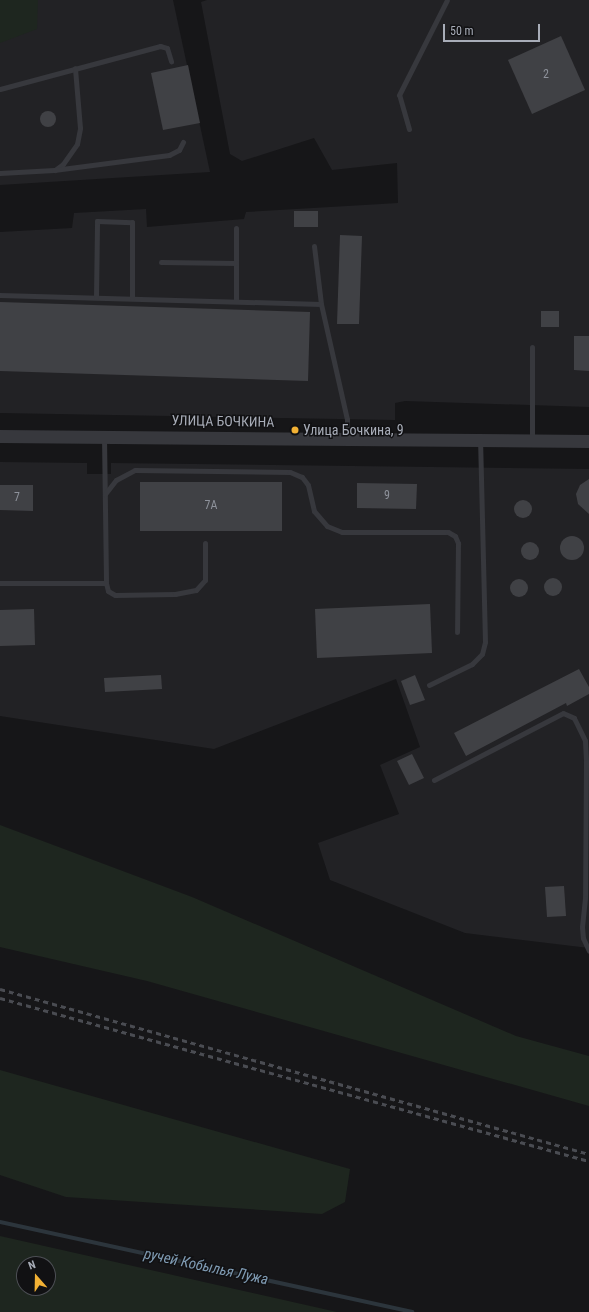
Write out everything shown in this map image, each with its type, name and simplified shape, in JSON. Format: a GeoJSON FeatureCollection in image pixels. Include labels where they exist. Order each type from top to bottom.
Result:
{"type":"FeatureCollection","features":[{"type":"Feature","properties":{"kind":"street","name":"УЛИЦА БОЧКИНА"},"geometry":{"type":"LineString","coordinates":[[0,436],[589,441]]}},
{"type":"Feature","properties":{"kind":"lane"},"geometry":{"type":"LineString","coordinates":[[409,129],[399,95],[447,0]]}},
{"type":"Feature","properties":{"kind":"lane"},"geometry":{"type":"LineString","coordinates":[[0,88],[160,46],[167,48],[171,61]]}},
{"type":"Feature","properties":{"kind":"lane"},"geometry":{"type":"LineString","coordinates":[[54,170],[63,164],[77,144],[80,128],[75,68]]}},
{"type":"Feature","properties":{"kind":"lane"},"geometry":{"type":"LineString","coordinates":[[0,173],[54,170],[169,155],[179,150],[184,142]]}},
{"type":"Feature","properties":{"kind":"lane"},"geometry":{"type":"LineString","coordinates":[[96,297],[97,222],[132,222],[132,298]]}},
{"type":"Feature","properties":{"kind":"lane"},"geometry":{"type":"LineString","coordinates":[[236,228],[236,301]]}},
{"type":"Feature","properties":{"kind":"lane"},"geometry":{"type":"LineString","coordinates":[[314,246],[321,304],[347,419],[348,438]]}},
{"type":"Feature","properties":{"kind":"lane"},"geometry":{"type":"LineString","coordinates":[[161,262],[236,263]]}},
{"type":"Feature","properties":{"kind":"lane"},"geometry":{"type":"LineString","coordinates":[[0,294],[321,304]]}},
{"type":"Feature","properties":{"kind":"lane"},"geometry":{"type":"LineString","coordinates":[[532,347],[532,440]]}},
{"type":"Feature","properties":{"kind":"lane"},"geometry":{"type":"LineString","coordinates":[[104,436],[106,583],[108,591],[114,595],[175,594],[196,590],[205,580],[205,543]]}},
{"type":"Feature","properties":{"kind":"lane"},"geometry":{"type":"LineString","coordinates":[[429,685],[472,664],[482,654],[485,642],[480,440]]}},
{"type":"Feature","properties":{"kind":"lane"},"geometry":{"type":"LineString","coordinates":[[105,494],[116,480],[135,470],[290,472],[302,477],[308,485],[314,511],[327,526],[342,532],[448,532],[455,536],[458,543],[457,632]]}},
{"type":"Feature","properties":{"kind":"lane"},"geometry":{"type":"LineString","coordinates":[[0,583],[106,583]]}},
{"type":"Feature","properties":{"kind":"lane"},"geometry":{"type":"LineString","coordinates":[[434,780],[563,713],[574,718],[585,742],[585,898],[582,938],[589,951]]}},
{"type":"Feature","properties":{"kind":"shaded area"},"geometry":{"type":"Polygon","coordinates":[[[0,0],[173,0],[210,172],[0,185],[0,0]]]}},
{"type":"Feature","properties":{"kind":"shaded area"},"geometry":{"type":"Polygon","coordinates":[[[0,0],[38,0],[37,29],[0,43],[0,0]]]}},
{"type":"Feature","properties":{"kind":"shaded area"},"geometry":{"type":"Polygon","coordinates":[[[207,0],[589,0],[589,407],[405,401],[395,403],[395,420],[0,413],[0,232],[72,228],[74,213],[146,209],[147,227],[244,219],[246,212],[398,203],[397,163],[332,170],[314,138],[242,161],[230,154],[201,2],[207,0]]]}},
{"type":"Feature","properties":{"kind":"shaded area"},"geometry":{"type":"Polygon","coordinates":[[[0,462],[87,463],[87,474],[111,474],[111,463],[589,469],[589,948],[465,933],[330,880],[318,843],[399,814],[380,765],[420,747],[396,679],[214,749],[0,716],[0,462]]]}},
{"type":"Feature","properties":{"kind":"shaded area"},"geometry":{"type":"Polygon","coordinates":[[[0,825],[192,897],[516,1036],[589,1056],[589,1106],[147,981],[0,947],[0,825]]]}},
{"type":"Feature","properties":{"kind":"shaded area"},"geometry":{"type":"Polygon","coordinates":[[[0,1070],[350,1169],[345,1202],[322,1214],[66,1197],[0,1175],[0,1070]]]}},
{"type":"Feature","properties":{"kind":"shaded area"},"geometry":{"type":"Polygon","coordinates":[[[0,1236],[337,1312],[0,1312],[0,1236]]]}},
{"type":"Feature","properties":{"kind":"building"},"geometry":{"type":"Polygon","coordinates":[[[561,36],[585,90],[532,114],[508,60],[561,36]]]}},
{"type":"Feature","properties":{"kind":"building"},"geometry":{"type":"Polygon","coordinates":[[[188,65],[200,123],[163,130],[151,73],[188,65]]]}},
{"type":"Feature","properties":{"kind":"building"},"geometry":{"type":"Polygon","coordinates":[[[45,111],[51,111],[56,116],[54,125],[51,127],[45,127],[40,122],[40,116],[45,111]]]}},
{"type":"Feature","properties":{"kind":"building"},"geometry":{"type":"Polygon","coordinates":[[[294,211],[318,211],[318,227],[294,227],[294,211]]]}},
{"type":"Feature","properties":{"kind":"building"},"geometry":{"type":"Polygon","coordinates":[[[340,235],[362,236],[359,324],[337,324],[340,235]]]}},
{"type":"Feature","properties":{"kind":"building"},"geometry":{"type":"Polygon","coordinates":[[[0,302],[310,312],[308,381],[0,371],[0,302]]]}},
{"type":"Feature","properties":{"kind":"building"},"geometry":{"type":"Polygon","coordinates":[[[541,311],[559,311],[559,327],[541,327],[541,311]]]}},
{"type":"Feature","properties":{"kind":"building"},"geometry":{"type":"Polygon","coordinates":[[[574,336],[589,336],[589,371],[574,370],[574,336]]]}},
{"type":"Feature","properties":{"kind":"building"},"geometry":{"type":"Polygon","coordinates":[[[589,479],[589,514],[578,504],[576,494],[580,485],[589,479]]]}},
{"type":"Feature","properties":{"kind":"building"},"geometry":{"type":"Polygon","coordinates":[[[140,482],[282,482],[282,531],[140,531],[140,482]]]}},
{"type":"Feature","properties":{"kind":"building"},"geometry":{"type":"Polygon","coordinates":[[[357,483],[417,484],[416,509],[357,508],[357,483]]]}},
{"type":"Feature","properties":{"kind":"building"},"geometry":{"type":"Polygon","coordinates":[[[0,485],[33,485],[33,511],[0,510],[0,485]]]}},
{"type":"Feature","properties":{"kind":"building"},"geometry":{"type":"Polygon","coordinates":[[[523,500],[529,503],[532,509],[529,515],[523,518],[517,515],[514,509],[517,503],[523,500]]]}},
{"type":"Feature","properties":{"kind":"building"},"geometry":{"type":"Polygon","coordinates":[[[572,536],[581,539],[584,548],[581,557],[572,560],[563,557],[560,548],[563,539],[572,536]]]}},
{"type":"Feature","properties":{"kind":"building"},"geometry":{"type":"Polygon","coordinates":[[[526,542],[534,542],[539,547],[537,558],[534,560],[526,560],[521,555],[521,547],[526,542]]]}},
{"type":"Feature","properties":{"kind":"building"},"geometry":{"type":"Polygon","coordinates":[[[553,578],[559,581],[562,587],[559,593],[553,596],[547,593],[544,587],[547,581],[553,578]]]}},
{"type":"Feature","properties":{"kind":"building"},"geometry":{"type":"Polygon","coordinates":[[[519,579],[525,582],[528,588],[525,594],[519,597],[513,594],[510,588],[513,582],[519,579]]]}},
{"type":"Feature","properties":{"kind":"building"},"geometry":{"type":"Polygon","coordinates":[[[430,604],[432,653],[317,658],[315,609],[430,604]]]}},
{"type":"Feature","properties":{"kind":"building"},"geometry":{"type":"Polygon","coordinates":[[[34,609],[35,645],[0,646],[0,610],[34,609]]]}},
{"type":"Feature","properties":{"kind":"building"},"geometry":{"type":"Polygon","coordinates":[[[579,669],[589,687],[589,694],[567,706],[566,703],[466,756],[454,733],[579,669]]]}},
{"type":"Feature","properties":{"kind":"building"},"geometry":{"type":"Polygon","coordinates":[[[161,675],[162,689],[105,692],[104,678],[161,675]]]}},
{"type":"Feature","properties":{"kind":"building"},"geometry":{"type":"Polygon","coordinates":[[[415,675],[425,700],[410,705],[401,681],[415,675]]]}},
{"type":"Feature","properties":{"kind":"building"},"geometry":{"type":"Polygon","coordinates":[[[412,754],[424,778],[409,785],[397,761],[412,754]]]}},
{"type":"Feature","properties":{"kind":"building"},"geometry":{"type":"Polygon","coordinates":[[[564,886],[566,916],[547,917],[545,887],[564,886]]]}},
{"type":"Feature","properties":{"kind":"waterway","name":"ручей Кобылья Лужа"},"geometry":{"type":"LineString","coordinates":[[0,1222],[412,1312]]}},
{"type":"Feature","properties":{"kind":"railway"},"geometry":{"type":"LineString","coordinates":[[0,989],[589,1154]]}},
{"type":"Feature","properties":{"kind":"railway"},"geometry":{"type":"LineString","coordinates":[[0,998],[589,1161]]}},
{"type":"Feature","properties":{"kind":"place","name":"Улица Бочкина, 9"},"geometry":{"type":"Point","coordinates":[295,430]}}]}
